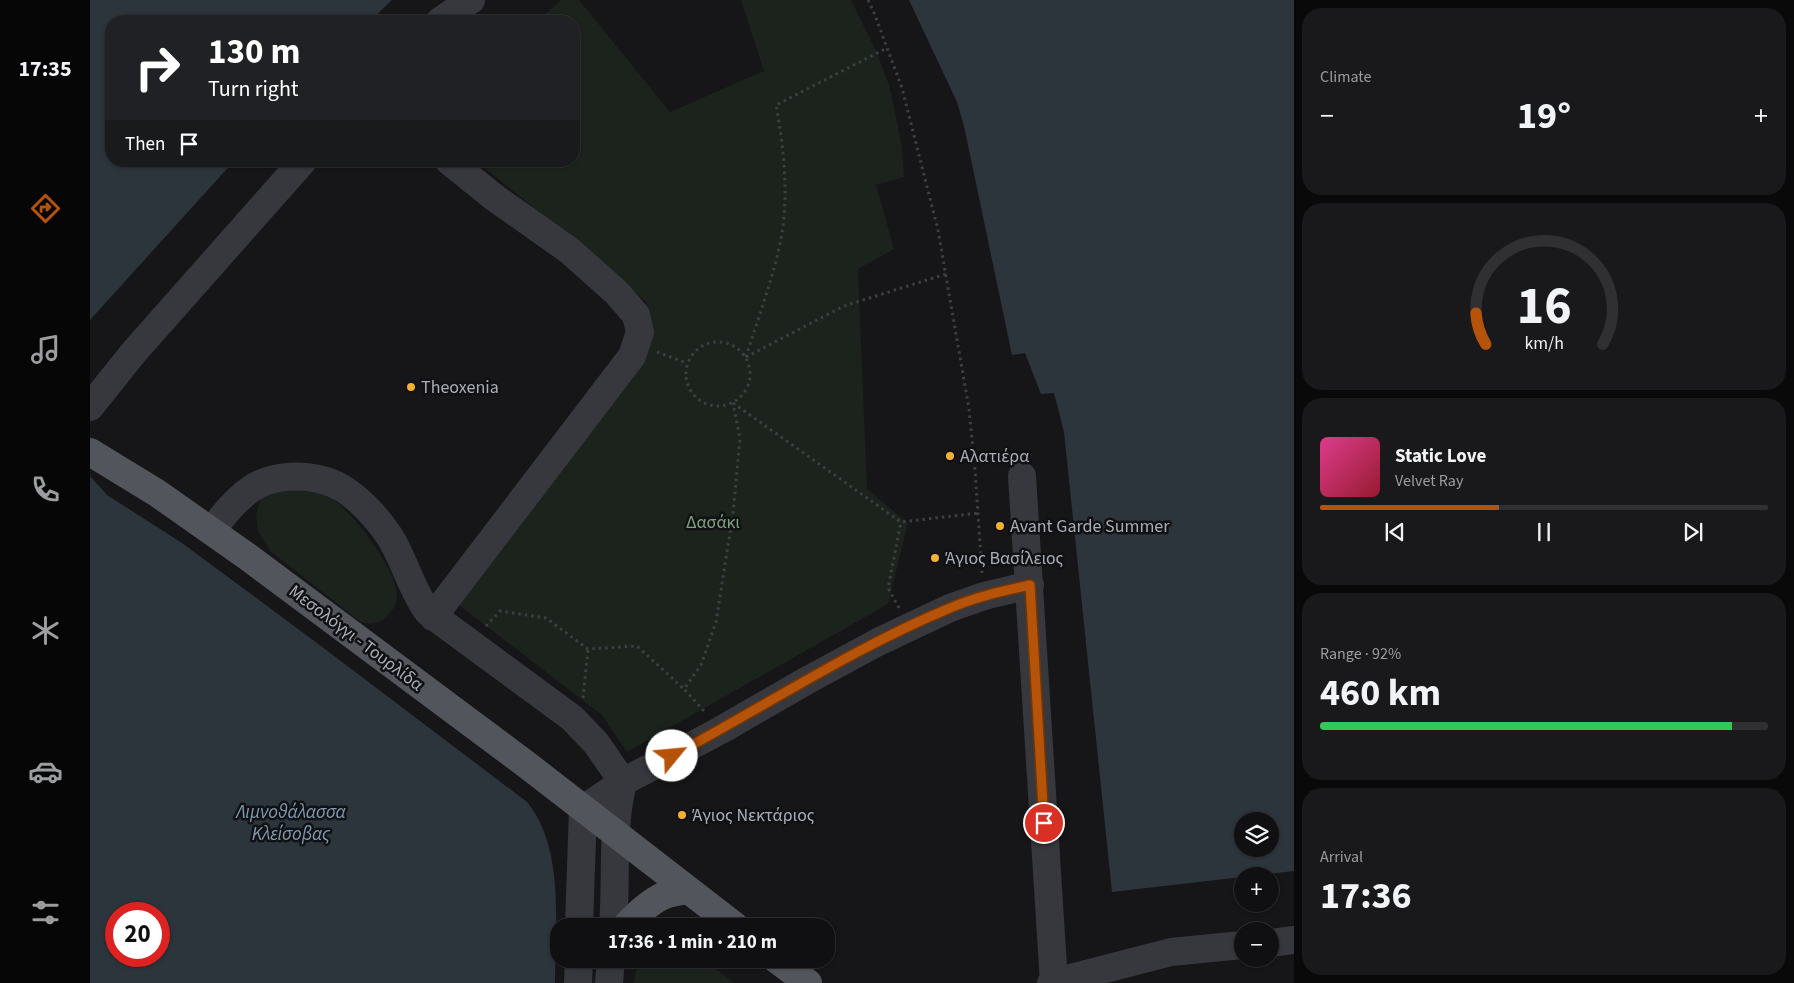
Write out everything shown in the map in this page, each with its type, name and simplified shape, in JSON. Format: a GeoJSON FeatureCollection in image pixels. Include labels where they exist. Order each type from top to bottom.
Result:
{"type":"FeatureCollection","features":[{"type":"Feature","properties":{"kind":"main road","name":"Μεσολόγγι - Τουρλίδα"},"geometry":{"type":"LineString","coordinates":[[90,452],[157,493],[212,531],[527,764],[724,918]]}},
{"type":"Feature","properties":{"kind":"main road"},"geometry":{"type":"LineString","coordinates":[[635,918],[667,894],[688,890]]}},
{"type":"Feature","properties":{"kind":"main road"},"geometry":{"type":"LineString","coordinates":[[788,968],[808,983]]}},
{"type":"Feature","properties":{"kind":"street"},"geometry":{"type":"LineString","coordinates":[[449,15],[472,0]]}},
{"type":"Feature","properties":{"kind":"street"},"geometry":{"type":"LineString","coordinates":[[471,15],[472,0]]}},
{"type":"Feature","properties":{"kind":"street"},"geometry":{"type":"LineString","coordinates":[[90,407],[134,352],[298,167]]}},
{"type":"Feature","properties":{"kind":"street"},"geometry":{"type":"LineString","coordinates":[[433,617],[632,356],[640,332],[636,315],[596,272],[456,167]]}},
{"type":"Feature","properties":{"kind":"street"},"geometry":{"type":"LineString","coordinates":[[1022,476],[1053,983],[1171,952],[1234,946]]}},
{"type":"Feature","properties":{"kind":"street"},"geometry":{"type":"LineString","coordinates":[[212,531],[241,498],[260,484],[278,478],[312,478],[332,483],[347,492],[362,505],[389,536],[404,561],[423,605],[433,617],[555,705],[580,726],[596,743],[624,782]]}},
{"type":"Feature","properties":{"kind":"street"},"geometry":{"type":"LineString","coordinates":[[579,918],[583,809],[624,782],[721,730],[806,681],[909,627],[950,608],[984,596],[1030,585]]}},
{"type":"Feature","properties":{"kind":"street"},"geometry":{"type":"LineString","coordinates":[[613,918],[615,833],[619,801],[624,782]]}},
{"type":"Feature","properties":{"kind":"street"},"geometry":{"type":"LineString","coordinates":[[1279,942],[1294,940]]}},
{"type":"Feature","properties":{"kind":"street"},"geometry":{"type":"LineString","coordinates":[[578,983],[579,968]]}},
{"type":"Feature","properties":{"kind":"street"},"geometry":{"type":"LineString","coordinates":[[609,983],[610,968]]}},
{"type":"Feature","properties":{"kind":"path"},"geometry":{"type":"LineString","coordinates":[[868,0],[902,88],[938,230],[969,409],[984,596]]}},
{"type":"Feature","properties":{"kind":"path"},"geometry":{"type":"LineString","coordinates":[[746,357],[767,292],[781,238],[785,196],[784,162],[776,105],[887,48]]}},
{"type":"Feature","properties":{"kind":"path"},"geometry":{"type":"LineString","coordinates":[[746,357],[844,306],[946,274]]}},
{"type":"Feature","properties":{"kind":"path"},"geometry":{"type":"LineString","coordinates":[[715,342],[730,344],[739,349],[746,357],[750,366],[748,387],[742,396],[733,403],[722,407],[711,406],[701,402],[692,395],[687,385],[685,374],[687,363],[692,354],[700,347],[715,342]]}},
{"type":"Feature","properties":{"kind":"path"},"geometry":{"type":"LineString","coordinates":[[636,344],[687,363]]}},
{"type":"Feature","properties":{"kind":"path"},"geometry":{"type":"LineString","coordinates":[[733,403],[901,522],[978,513]]}},
{"type":"Feature","properties":{"kind":"path"},"geometry":{"type":"LineString","coordinates":[[684,689],[701,665],[716,622],[733,514],[740,438],[733,403]]}},
{"type":"Feature","properties":{"kind":"path"},"geometry":{"type":"LineString","coordinates":[[901,522],[888,588],[909,627]]}},
{"type":"Feature","properties":{"kind":"path"},"geometry":{"type":"LineString","coordinates":[[470,643],[500,611],[546,618],[588,649],[637,646],[684,689],[721,730]]}},
{"type":"Feature","properties":{"kind":"path"},"geometry":{"type":"LineString","coordinates":[[580,726],[588,649]]}},
{"type":"Feature","properties":{"kind":"green space","name":"Δασάκι"},"geometry":{"type":"Polygon","coordinates":[[[561,0],[579,0],[670,112],[764,71],[741,0],[851,0],[877,53],[890,88],[902,147],[904,177],[876,185],[894,249],[858,269],[867,489],[908,523],[888,604],[627,752],[602,715],[455,602],[647,350],[653,325],[646,302],[484,167],[580,167],[580,15],[545,15],[561,0]]]}},
{"type":"Feature","properties":{"kind":"green space"},"geometry":{"type":"Polygon","coordinates":[[[291,487],[321,492],[331,498],[356,521],[368,537],[388,568],[397,594],[394,607],[383,619],[373,623],[362,623],[270,551],[258,531],[256,514],[261,499],[273,491],[291,487]]]}},
{"type":"Feature","properties":{"kind":"green space"},"geometry":{"type":"Polygon","coordinates":[[[637,968],[715,968],[734,983],[634,983],[637,968]]]}},
{"type":"Feature","properties":{"kind":"water"},"geometry":{"type":"Polygon","coordinates":[[[90,0],[392,0],[376,15],[105,15],[105,167],[229,167],[90,320],[90,0]]]}},
{"type":"Feature","properties":{"kind":"water"},"geometry":{"type":"Polygon","coordinates":[[[909,0],[1294,0],[1294,871],[1279,873],[1279,867],[1234,867],[1234,878],[1112,892],[1064,432],[1054,393],[1041,394],[1025,353],[1012,355],[964,126],[957,102],[909,0]]]}},
{"type":"Feature","properties":{"kind":"water","name":"Λιμνοθάλασσα Κλείσοβας"},"geometry":{"type":"Polygon","coordinates":[[[90,476],[107,495],[182,543],[527,802],[539,821],[553,865],[556,918],[550,918],[550,968],[555,968],[555,983],[90,983],[90,476]]]}},
{"type":"Feature","properties":{"kind":"place","name":"Theoxenia"},"geometry":{"type":"Point","coordinates":[411,387]}},
{"type":"Feature","properties":{"kind":"place","name":"Αλατιέρα"},"geometry":{"type":"Point","coordinates":[950,456]}},
{"type":"Feature","properties":{"kind":"place","name":"Avant Garde Summer"},"geometry":{"type":"Point","coordinates":[1000,526]}},
{"type":"Feature","properties":{"kind":"place","name":"Άγιος Βασίλειος"},"geometry":{"type":"Point","coordinates":[935,558]}},
{"type":"Feature","properties":{"kind":"place","name":"Άγιος Νεκτάριος"},"geometry":{"type":"Point","coordinates":[682,815]}},
{"type":"Feature","properties":{"kind":"route"},"geometry":{"type":"LineString","coordinates":[[672,756],[806,681],[909,627],[950,608],[984,596],[1030,585],[1044,823]]}}]}
